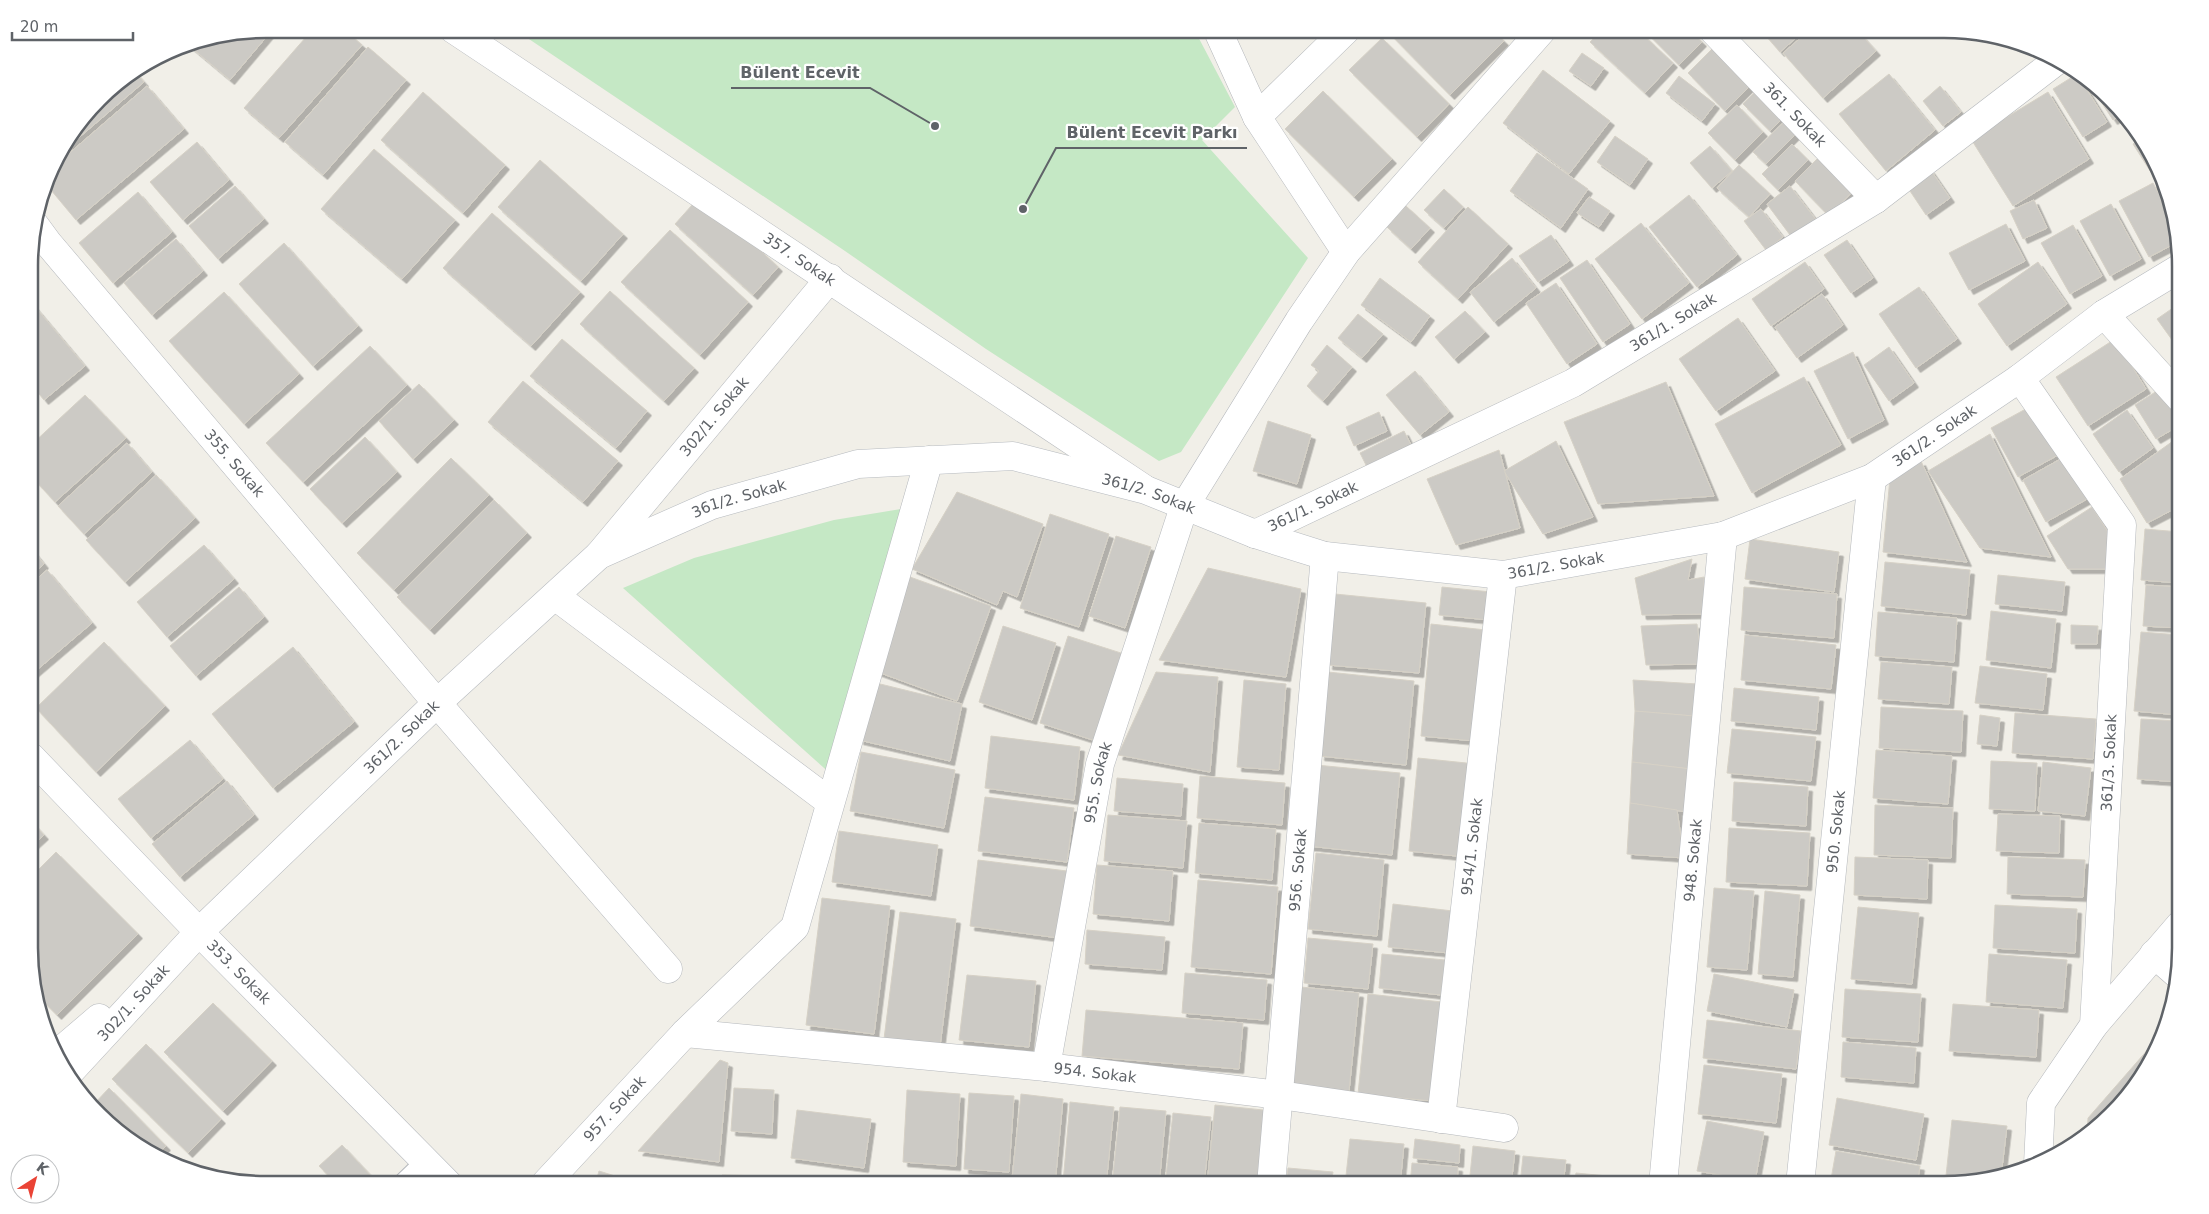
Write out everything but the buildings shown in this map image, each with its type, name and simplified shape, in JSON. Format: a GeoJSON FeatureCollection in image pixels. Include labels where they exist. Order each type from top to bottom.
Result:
{"type":"FeatureCollection","features":[{"type":"Feature","properties":{"kind":"street","name":"357. Sokak"},"geometry":{"type":"LineString","coordinates":[[467,38],[1146,490]]}},
{"type":"Feature","properties":{"kind":"street"},"geometry":{"type":"LineString","coordinates":[[1221,38],[1257,117],[1346,252]]}},
{"type":"Feature","properties":{"kind":"street"},"geometry":{"type":"LineString","coordinates":[[1257,117],[1338,38]]}},
{"type":"Feature","properties":{"kind":"street","name":"955. Sokak"},"geometry":{"type":"LineString","coordinates":[[1046,1067],[1100,764],[1184,507],[1299,321],[1346,252],[1534,38]]}},
{"type":"Feature","properties":{"kind":"street","name":"361. Sokak"},"geometry":{"type":"LineString","coordinates":[[1721,38],[1876,199]]}},
{"type":"Feature","properties":{"kind":"street","name":"361/1. Sokak"},"geometry":{"type":"LineString","coordinates":[[1255,534],[1573,383],[1876,199],[2051,65]]}},
{"type":"Feature","properties":{"kind":"street","name":"355. Sokak"},"geometry":{"type":"LineString","coordinates":[[39,242],[668,969]]}},
{"type":"Feature","properties":{"kind":"street","name":"361/2. Sokak"},"geometry":{"type":"LineString","coordinates":[[199,932],[437,703],[599,556],[719,503],[858,464],[1013,456],[1146,490],[1184,507],[1255,534],[1325,556],[1504,575],[1723,536],[1872,478],[2020,378],[2104,314],[2172,273]]}},
{"type":"Feature","properties":{"kind":"street","name":"302/1. Sokak"},"geometry":{"type":"LineString","coordinates":[[599,556],[830,278]]}},
{"type":"Feature","properties":{"kind":"street"},"geometry":{"type":"LineString","coordinates":[[2104,314],[2172,389]]}},
{"type":"Feature","properties":{"kind":"street","name":"361/3. Sokak"},"geometry":{"type":"LineString","coordinates":[[2020,378],[2122,525],[2094,1025]]}},
{"type":"Feature","properties":{"kind":"street","name":"957. Sokak"},"geometry":{"type":"LineString","coordinates":[[552,1176],[685,1033],[795,927],[929,460]]}},
{"type":"Feature","properties":{"kind":"street","name":"950. Sokak"},"geometry":{"type":"LineString","coordinates":[[1801,1176],[1872,478]]}},
{"type":"Feature","properties":{"kind":"street","name":"948. Sokak"},"geometry":{"type":"LineString","coordinates":[[1664,1176],[1723,536]]}},
{"type":"Feature","properties":{"kind":"street","name":"956. Sokak"},"geometry":{"type":"LineString","coordinates":[[1272,1176],[1325,556]]}},
{"type":"Feature","properties":{"kind":"street","name":"954/1. Sokak"},"geometry":{"type":"LineString","coordinates":[[1441,1119],[1504,575]]}},
{"type":"Feature","properties":{"kind":"street"},"geometry":{"type":"LineString","coordinates":[[555,596],[830,802]]}},
{"type":"Feature","properties":{"kind":"street","name":"353. Sokak"},"geometry":{"type":"LineString","coordinates":[[38,764],[199,932],[440,1176]]}},
{"type":"Feature","properties":{"kind":"street","name":"302/1. Sokak"},"geometry":{"type":"LineString","coordinates":[[72,1069],[199,932]]}},
{"type":"Feature","properties":{"kind":"street"},"geometry":{"type":"LineString","coordinates":[[61,1050],[199,932]]}},
{"type":"Feature","properties":{"kind":"street"},"geometry":{"type":"LineString","coordinates":[[2038,1156],[2041,1103],[2094,1025],[2172,934]]}},
{"type":"Feature","properties":{"kind":"street"},"geometry":{"type":"LineString","coordinates":[[2154,954],[2171,969]]}},
{"type":"Feature","properties":{"kind":"street","name":"954. Sokak"},"geometry":{"type":"LineString","coordinates":[[685,1033],[1046,1067],[1280,1095],[1504,1128]]}},
{"type":"Feature","properties":{"kind":"lane"},"geometry":{"type":"LineString","coordinates":[[408,1176],[424,1160]]}},
{"type":"Feature","properties":{"kind":"green space"},"geometry":{"type":"Polygon","coordinates":[[[527,38],[1199,38],[1235,107],[1202,140],[1308,258],[1181,452],[1159,461],[986,349],[845,251],[527,38]]]}},
{"type":"Feature","properties":{"kind":"green space"},"geometry":{"type":"Polygon","coordinates":[[[907,508],[833,776],[623,588],[694,558],[834,520],[907,508]]]}},
{"type":"Feature","properties":{"kind":"place","name":"Bülent Ecevit"},"geometry":{"type":"Point","coordinates":[935,126]}},
{"type":"Feature","properties":{"kind":"place","name":"Bülent Ecevit Parkı"},"geometry":{"type":"Point","coordinates":[1023,209]}}]}
